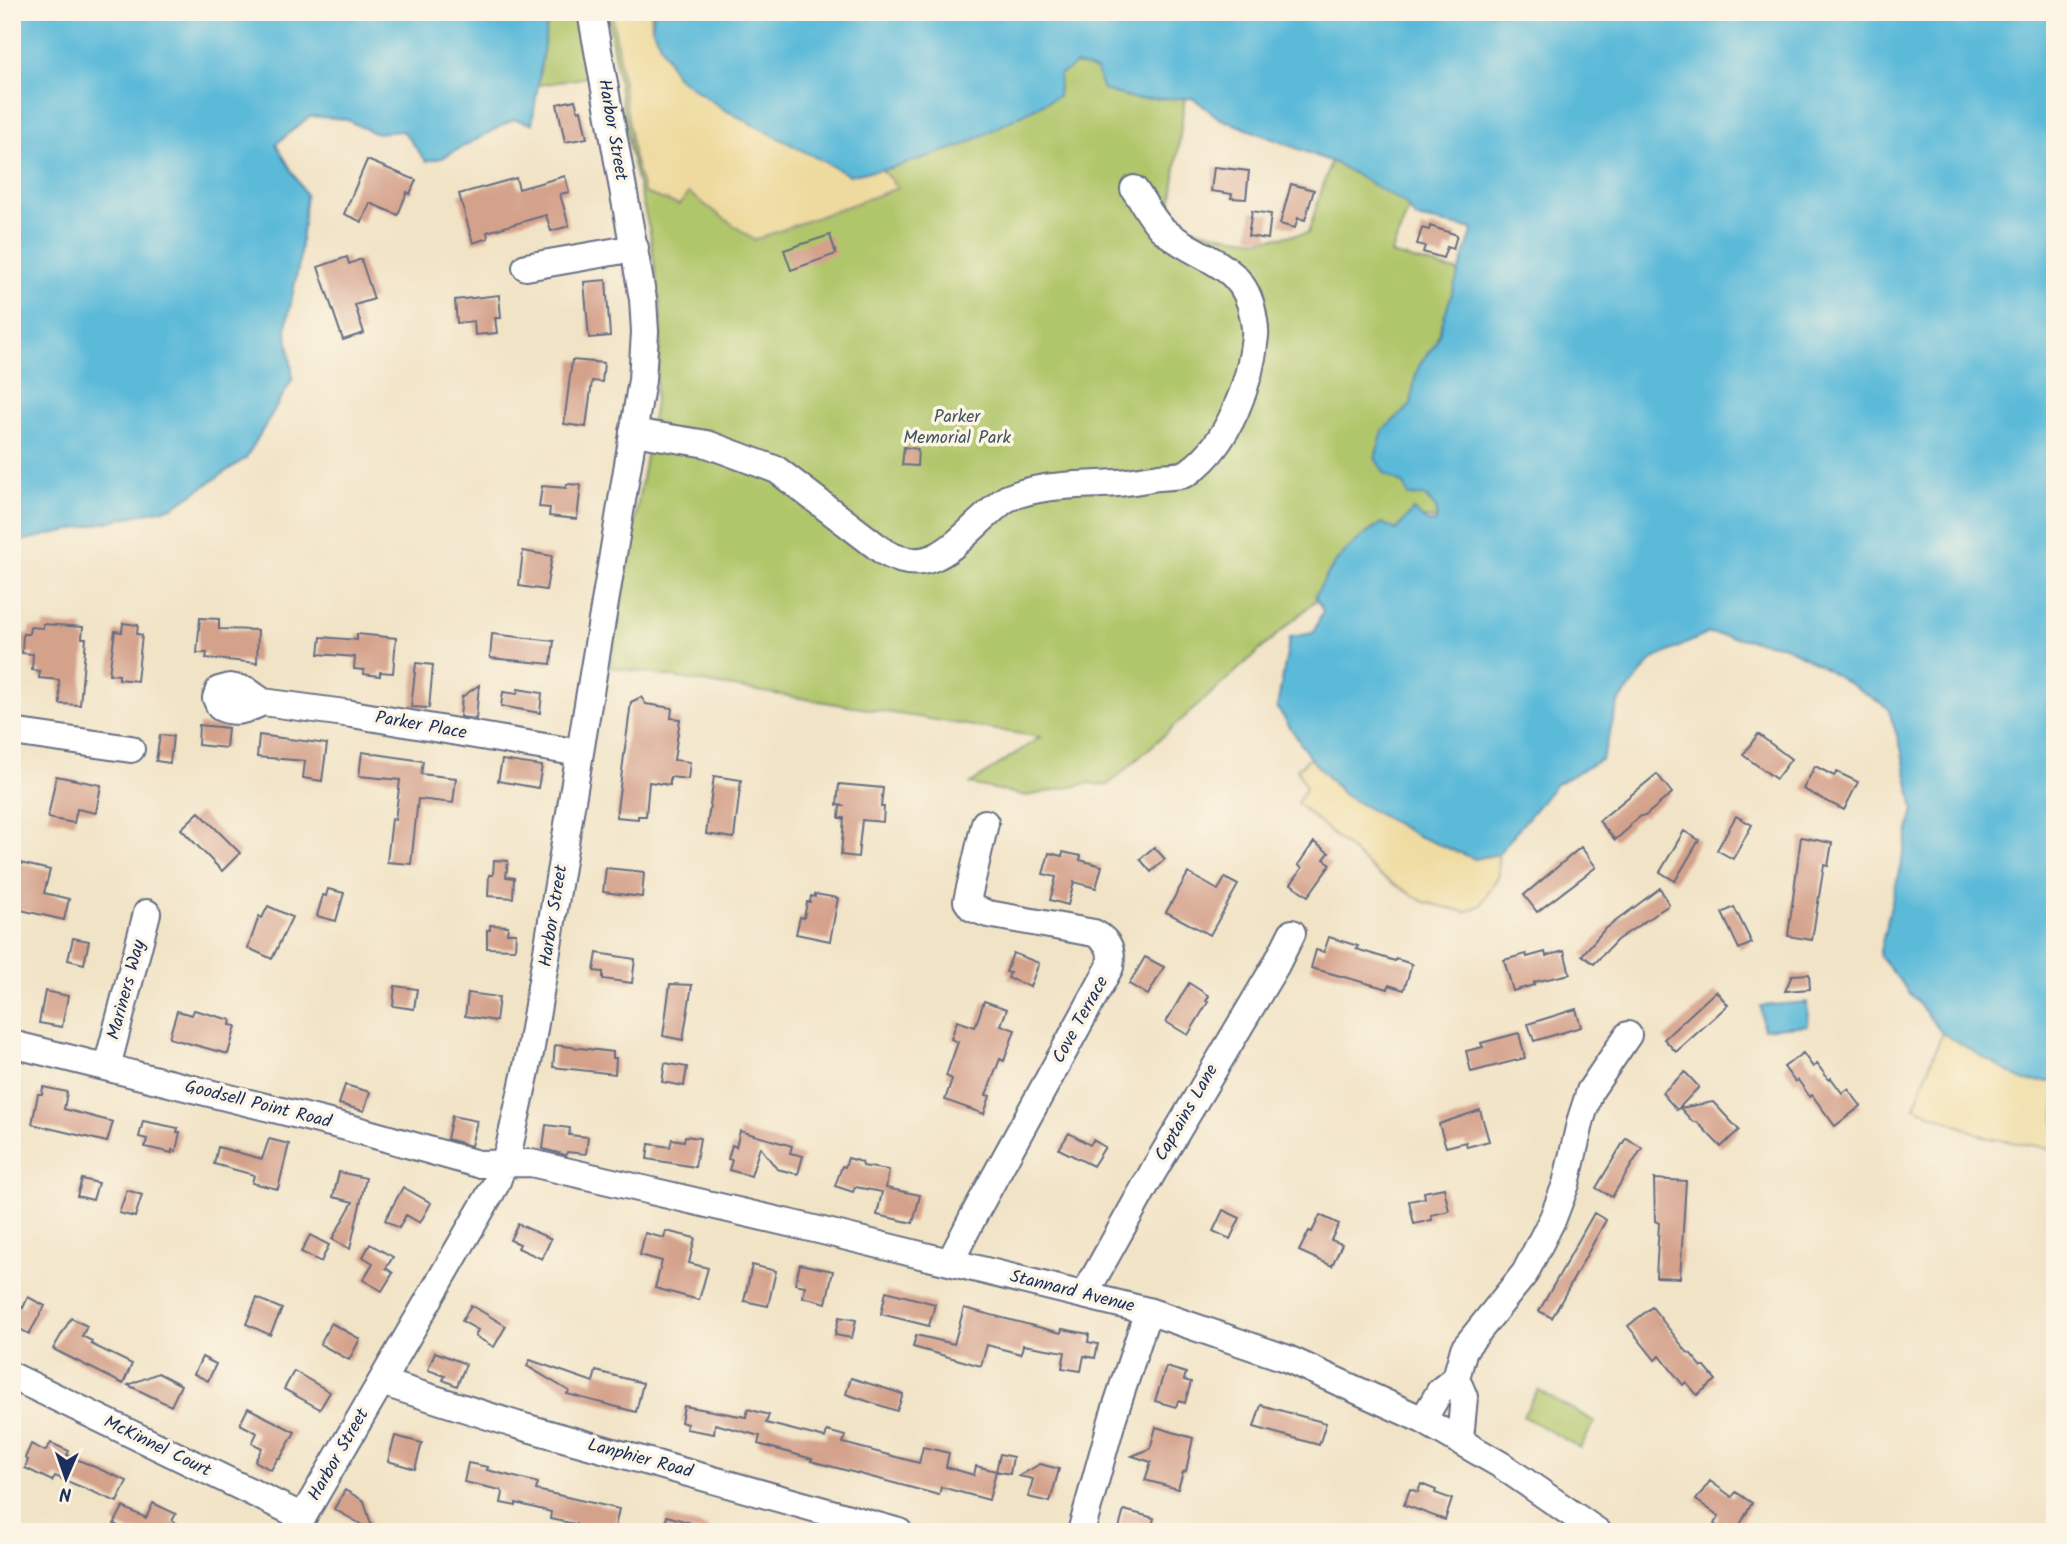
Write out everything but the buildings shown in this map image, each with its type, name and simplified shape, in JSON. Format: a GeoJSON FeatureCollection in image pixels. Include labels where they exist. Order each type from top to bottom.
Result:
{"type":"FeatureCollection","features":[{"type":"Feature","properties":{"kind":"street","name":"Harbor Street"},"geometry":{"type":"LineString","coordinates":[[299,1524],[480,1213],[504,1164],[519,1111],[642,380],[645,332],[643,299],[591,12]]}},
{"type":"Feature","properties":{"kind":"street"},"geometry":{"type":"LineString","coordinates":[[633,432],[707,444],[777,470],[884,552],[898,560],[915,563],[935,558],[951,548],[1005,499],[1046,486],[1118,483],[1188,473],[1207,456],[1242,400],[1256,332],[1250,299],[1246,288],[1233,274],[1161,227],[1134,189]]}},
{"type":"Feature","properties":{"kind":"street"},"geometry":{"type":"LineString","coordinates":[[526,267],[635,248]]}},
{"type":"Feature","properties":{"kind":"street","name":"Parker Place"},"geometry":{"type":"LineString","coordinates":[[263,702],[352,714],[580,753]]}},
{"type":"Feature","properties":{"kind":"street"},"geometry":{"type":"LineString","coordinates":[[12,732],[131,749]]}},
{"type":"Feature","properties":{"kind":"street","name":"Cove Terrace"},"geometry":{"type":"LineString","coordinates":[[950,1262],[1110,967],[1112,957],[1110,947],[1094,933],[988,914],[972,908],[967,901],[985,823]]}},
{"type":"Feature","properties":{"kind":"street","name":"Mariners Way"},"geometry":{"type":"LineString","coordinates":[[107,1067],[147,913]]}},
{"type":"Feature","properties":{"kind":"street","name":"Captains Lane"},"geometry":{"type":"LineString","coordinates":[[1085,1294],[1292,933]]}},
{"type":"Feature","properties":{"kind":"street"},"geometry":{"type":"LineString","coordinates":[[1423,1420],[1440,1391],[1456,1378],[1464,1349],[1525,1273],[1553,1218],[1566,1184],[1590,1091],[1628,1035]]}},
{"type":"Feature","properties":{"kind":"street","name":"Goodsell Point Road"},"geometry":{"type":"LineString","coordinates":[[12,1044],[350,1128],[478,1164],[504,1164]]}},
{"type":"Feature","properties":{"kind":"street","name":"Stannard Avenue"},"geometry":{"type":"LineString","coordinates":[[504,1164],[531,1163],[1148,1311],[1288,1359],[1423,1420],[1501,1465],[1598,1532]]}},
{"type":"Feature","properties":{"kind":"street"},"geometry":{"type":"LineString","coordinates":[[1081,1532],[1113,1417],[1148,1311]]}},
{"type":"Feature","properties":{"kind":"street","name":"McKinnel Court"},"geometry":{"type":"LineString","coordinates":[[12,1376],[299,1524]]}},
{"type":"Feature","properties":{"kind":"street"},"geometry":{"type":"LineString","coordinates":[[1456,1378],[1464,1397],[1460,1440]]}},
{"type":"Feature","properties":{"kind":"street","name":"Lanphier Road"},"geometry":{"type":"LineString","coordinates":[[381,1382],[517,1425],[899,1532]]}},
{"type":"Feature","properties":{"kind":"green space"},"geometry":{"type":"Polygon","coordinates":[[[530,12],[576,12],[588,77],[516,89],[530,12]]]}},
{"type":"Feature","properties":{"kind":"green space","name":"Parker Memorial Park"},"geometry":{"type":"Polygon","coordinates":[[[607,12],[686,12],[1065,60],[1187,79],[1169,223],[1226,236],[1259,240],[1308,233],[1336,145],[1419,183],[1391,254],[1475,276],[1437,519],[1419,518],[1342,577],[1107,786],[1090,783],[1027,796],[970,784],[1040,737],[610,667],[654,409],[661,334],[660,305],[650,232],[630,152],[607,12]]]}},
{"type":"Feature","properties":{"kind":"green space"},"geometry":{"type":"Polygon","coordinates":[[[1538,1390],[1595,1422],[1580,1448],[1523,1416],[1538,1390]]]}},
{"type":"Feature","properties":{"kind":"sand"},"geometry":{"type":"Polygon","coordinates":[[[612,12],[651,12],[652,28],[849,174],[881,169],[898,188],[754,240],[689,193],[679,205],[644,193],[634,158],[612,12]]]}},
{"type":"Feature","properties":{"kind":"sand"},"geometry":{"type":"Polygon","coordinates":[[[1310,758],[1344,795],[1418,836],[1475,859],[1498,854],[1499,875],[1481,905],[1466,912],[1424,902],[1379,875],[1297,803],[1306,788],[1297,769],[1310,758]]]}},
{"type":"Feature","properties":{"kind":"sand"},"geometry":{"type":"Polygon","coordinates":[[[1942,1033],[2024,1081],[2055,1082],[2055,1149],[1988,1138],[1914,1107],[1942,1033]]]}},
{"type":"Feature","properties":{"kind":"water"},"geometry":{"type":"Polygon","coordinates":[[[12,12],[549,12],[532,124],[514,119],[442,158],[426,161],[403,131],[374,133],[345,119],[310,116],[276,144],[306,195],[299,263],[286,327],[293,378],[246,458],[173,507],[12,543],[12,12]]]}},
{"type":"Feature","properties":{"kind":"water"},"geometry":{"type":"Polygon","coordinates":[[[654,12],[2055,12],[2055,1082],[2024,1081],[1942,1033],[1879,955],[1914,809],[1901,748],[1888,708],[1785,646],[1709,633],[1653,659],[1618,703],[1602,759],[1556,784],[1498,854],[1475,859],[1418,836],[1344,795],[1310,758],[1277,707],[1290,637],[1313,633],[1323,611],[1315,596],[1335,563],[1350,546],[1382,523],[1396,530],[1413,510],[1427,522],[1436,522],[1437,509],[1423,495],[1408,496],[1404,484],[1386,475],[1375,458],[1383,430],[1411,405],[1417,372],[1423,359],[1435,345],[1473,229],[1416,218],[1404,203],[1337,164],[1219,118],[1193,98],[1135,99],[1103,90],[1096,70],[1076,64],[1060,75],[1058,96],[962,146],[892,168],[849,175],[723,109],[676,76],[652,28],[654,12]]]}},
{"type":"Feature","properties":{"kind":"water"},"geometry":{"type":"Polygon","coordinates":[[[1807,1002],[1808,1025],[1763,1029],[1761,1006],[1807,1002]]]}}]}
